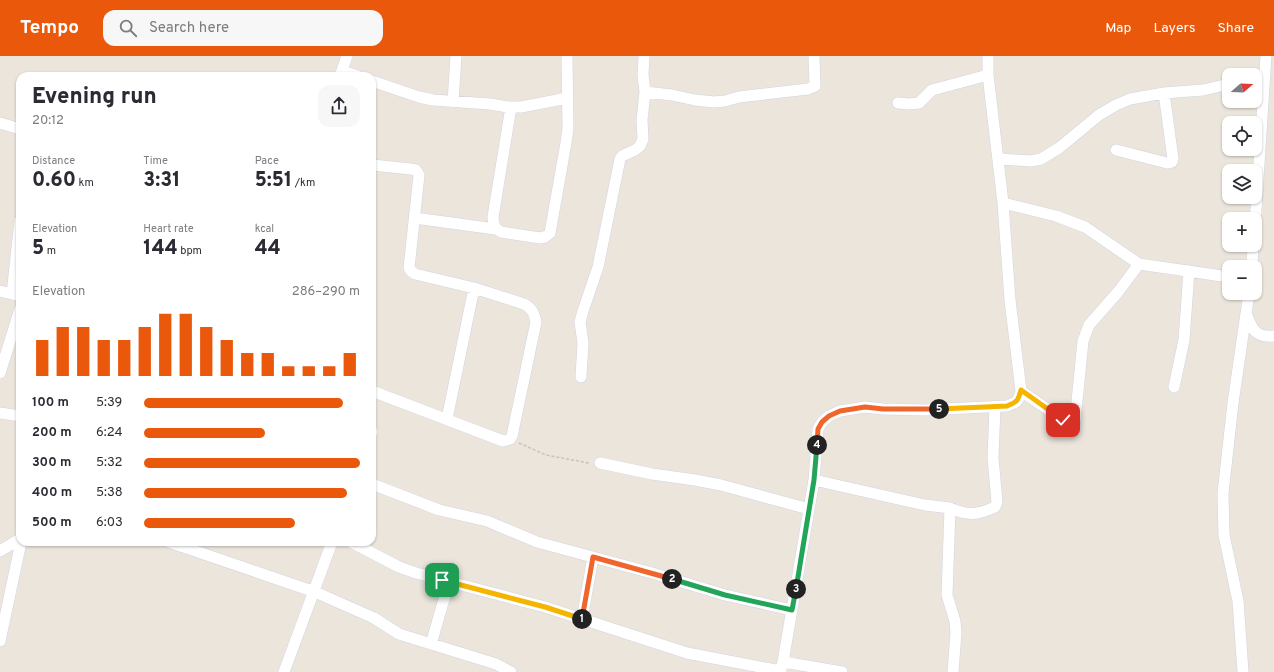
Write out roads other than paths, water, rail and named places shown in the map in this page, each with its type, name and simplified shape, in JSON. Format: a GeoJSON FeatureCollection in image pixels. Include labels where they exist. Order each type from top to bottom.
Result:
{"type":"FeatureCollection","features":[{"type":"Feature","properties":{"kind":"street"},"geometry":{"type":"LineString","coordinates":[[341,72],[347,56]]}},
{"type":"Feature","properties":{"kind":"street"},"geometry":{"type":"LineString","coordinates":[[453,102],[456,56]]}},
{"type":"Feature","properties":{"kind":"street"},"geometry":{"type":"LineString","coordinates":[[415,218],[496,229],[501,232],[540,238],[545,237],[550,233],[568,128],[567,56]]}},
{"type":"Feature","properties":{"kind":"street"},"geometry":{"type":"LineString","coordinates":[[581,377],[583,343],[580,322],[582,311],[598,267],[620,159],[622,156],[640,146],[642,139],[645,92],[643,75],[644,56]]}},
{"type":"Feature","properties":{"kind":"street"},"geometry":{"type":"LineString","coordinates":[[645,92],[714,102],[739,97],[808,89],[815,86],[816,56]]}},
{"type":"Feature","properties":{"kind":"street"},"geometry":{"type":"LineString","coordinates":[[781,668],[814,480],[818,429],[822,422],[829,416],[840,411],[865,407],[924,410],[995,407],[1007,406],[1016,402],[1019,398],[1021,390],[1010,300],[1003,203],[988,75],[988,56]]}},
{"type":"Feature","properties":{"kind":"street"},"geometry":{"type":"LineString","coordinates":[[1262,69],[1266,56]]}},
{"type":"Feature","properties":{"kind":"street"},"geometry":{"type":"LineString","coordinates":[[898,103],[919,103],[932,90],[988,75]]}},
{"type":"Feature","properties":{"kind":"street"},"geometry":{"type":"LineString","coordinates":[[376,82],[433,100],[511,107],[521,107],[568,98]]}},
{"type":"Feature","properties":{"kind":"street"},"geometry":{"type":"LineString","coordinates":[[999,159],[1031,161],[1041,159],[1059,148],[1099,115],[1130,99],[1164,93],[1203,90],[1222,86]]}},
{"type":"Feature","properties":{"kind":"street"},"geometry":{"type":"LineString","coordinates":[[1116,150],[1172,162],[1173,159],[1164,93]]}},
{"type":"Feature","properties":{"kind":"street"},"geometry":{"type":"LineString","coordinates":[[496,229],[493,218],[511,107]]}},
{"type":"Feature","properties":{"kind":"street"},"geometry":{"type":"LineString","coordinates":[[1255,212],[1259,108]]}},
{"type":"Feature","properties":{"kind":"street"},"geometry":{"type":"LineString","coordinates":[[0,124],[16,128]]}},
{"type":"Feature","properties":{"kind":"street"},"geometry":{"type":"LineString","coordinates":[[376,166],[416,170],[419,175],[409,268],[411,272],[474,288],[524,304],[531,308],[536,322],[512,436],[510,439],[503,441],[376,392]]}},
{"type":"Feature","properties":{"kind":"street"},"geometry":{"type":"LineString","coordinates":[[1003,203],[1056,216],[1084,227],[1139,264],[1222,276]]}},
{"type":"Feature","properties":{"kind":"street"},"geometry":{"type":"LineString","coordinates":[[1021,390],[1063,420],[1069,423],[1075,421],[1077,418],[1083,341],[1089,325],[1118,292],[1139,264]]}},
{"type":"Feature","properties":{"kind":"street"},"geometry":{"type":"LineString","coordinates":[[1174,387],[1184,340],[1190,271]]}},
{"type":"Feature","properties":{"kind":"street"},"geometry":{"type":"LineString","coordinates":[[447,419],[474,288]]}},
{"type":"Feature","properties":{"kind":"street"},"geometry":{"type":"LineString","coordinates":[[0,291],[16,295]]}},
{"type":"Feature","properties":{"kind":"street"},"geometry":{"type":"LineString","coordinates":[[1243,672],[1238,601],[1224,535],[1223,493],[1233,403],[1247,300]]}},
{"type":"Feature","properties":{"kind":"street"},"geometry":{"type":"LineString","coordinates":[[1246,312],[1254,332],[1259,335],[1274,336]]}},
{"type":"Feature","properties":{"kind":"street"},"geometry":{"type":"LineString","coordinates":[[0,373],[16,322]]}},
{"type":"Feature","properties":{"kind":"street"},"geometry":{"type":"LineString","coordinates":[[814,480],[925,505],[950,508],[962,513],[975,514],[995,507],[997,502],[993,458],[995,407]]}},
{"type":"Feature","properties":{"kind":"street"},"geometry":{"type":"LineString","coordinates":[[0,413],[16,415]]}},
{"type":"Feature","properties":{"kind":"street"},"geometry":{"type":"LineString","coordinates":[[600,462],[652,474],[721,485],[809,509]]}},
{"type":"Feature","properties":{"kind":"street"},"geometry":{"type":"LineString","coordinates":[[376,486],[439,510],[487,521],[537,542],[725,595],[792,610]]}},
{"type":"Feature","properties":{"kind":"street"},"geometry":{"type":"LineString","coordinates":[[950,508],[947,595],[956,633],[953,672]]}},
{"type":"Feature","properties":{"kind":"street"},"geometry":{"type":"LineString","coordinates":[[0,551],[16,543]]}},
{"type":"Feature","properties":{"kind":"street"},"geometry":{"type":"LineString","coordinates":[[0,641],[19,546]]}},
{"type":"Feature","properties":{"kind":"street"},"geometry":{"type":"LineString","coordinates":[[181,546],[314,592],[374,618],[399,634],[496,664],[511,672]]}},
{"type":"Feature","properties":{"kind":"street"},"geometry":{"type":"LineString","coordinates":[[284,672],[331,546]]}},
{"type":"Feature","properties":{"kind":"street"},"geometry":{"type":"LineString","coordinates":[[359,546],[399,567],[449,582],[545,607],[687,653],[781,668],[842,672]]}},
{"type":"Feature","properties":{"kind":"street"},"geometry":{"type":"LineString","coordinates":[[582,619],[593,557]]}},
{"type":"Feature","properties":{"kind":"street"},"geometry":{"type":"LineString","coordinates":[[431,644],[449,582]]}}]}
